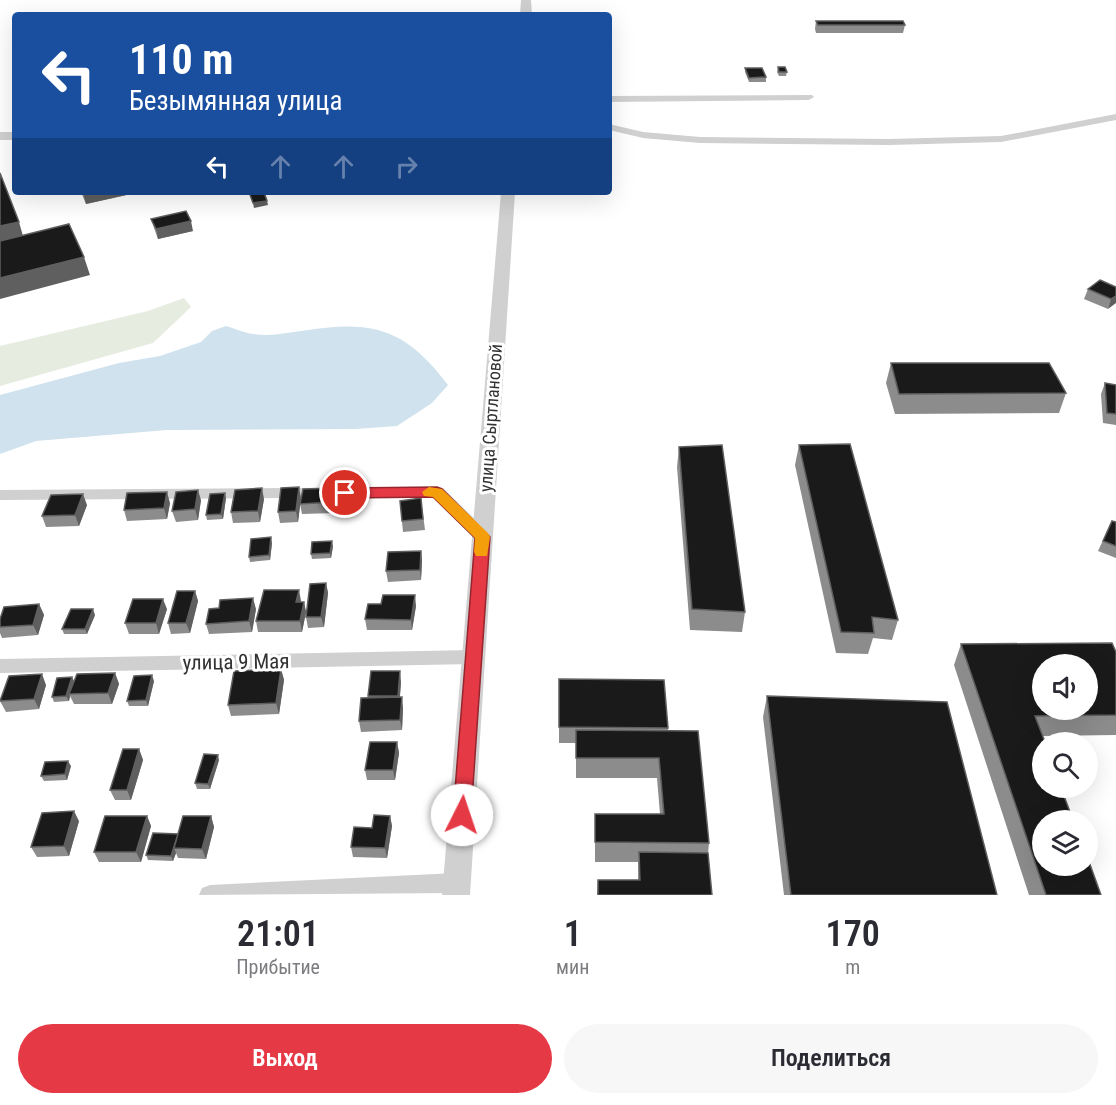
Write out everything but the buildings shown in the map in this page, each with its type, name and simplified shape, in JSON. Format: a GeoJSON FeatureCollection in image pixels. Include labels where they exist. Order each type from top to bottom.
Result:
{"type":"FeatureCollection","features":[{"type":"Feature","properties":{"kind":"street"},"geometry":{"type":"LineString","coordinates":[[612,99],[809,97]]}},
{"type":"Feature","properties":{"kind":"street"},"geometry":{"type":"LineString","coordinates":[[612,128],[643,135],[700,140],[889,142],[1001,139],[1116,117]]}},
{"type":"Feature","properties":{"kind":"street","name":"улица Сыртлановой"},"geometry":{"type":"LineString","coordinates":[[457,889],[508,195]]}},
{"type":"Feature","properties":{"kind":"street"},"geometry":{"type":"LineString","coordinates":[[0,495],[437,492],[483,537]]}},
{"type":"Feature","properties":{"kind":"street","name":"улица 9 Мая"},"geometry":{"type":"LineString","coordinates":[[0,666],[473,657]]}},
{"type":"Feature","properties":{"kind":"street"},"geometry":{"type":"LineString","coordinates":[[210,895],[457,889]]}},
{"type":"Feature","properties":{"kind":"shaded area"},"geometry":{"type":"Polygon","coordinates":[[[184,298],[191,307],[153,343],[0,386],[0,346],[148,311],[184,298]]]}},
{"type":"Feature","properties":{"kind":"water"},"geometry":{"type":"Polygon","coordinates":[[[226,326],[266,335],[332,327],[371,329],[387,333],[418,352],[448,385],[432,403],[397,426],[355,429],[167,430],[36,441],[0,454],[0,395],[119,363],[160,356],[201,342],[212,331],[226,326]]]}},
{"type":"Feature","properties":{"kind":"slow traffic"},"geometry":{"type":"LineString","coordinates":[[429,492],[437,492],[483,537],[481,552]]}},
{"type":"Feature","properties":{"kind":"route"},"geometry":{"type":"LineString","coordinates":[[345,493],[437,492],[483,537],[462,815]]}}]}
